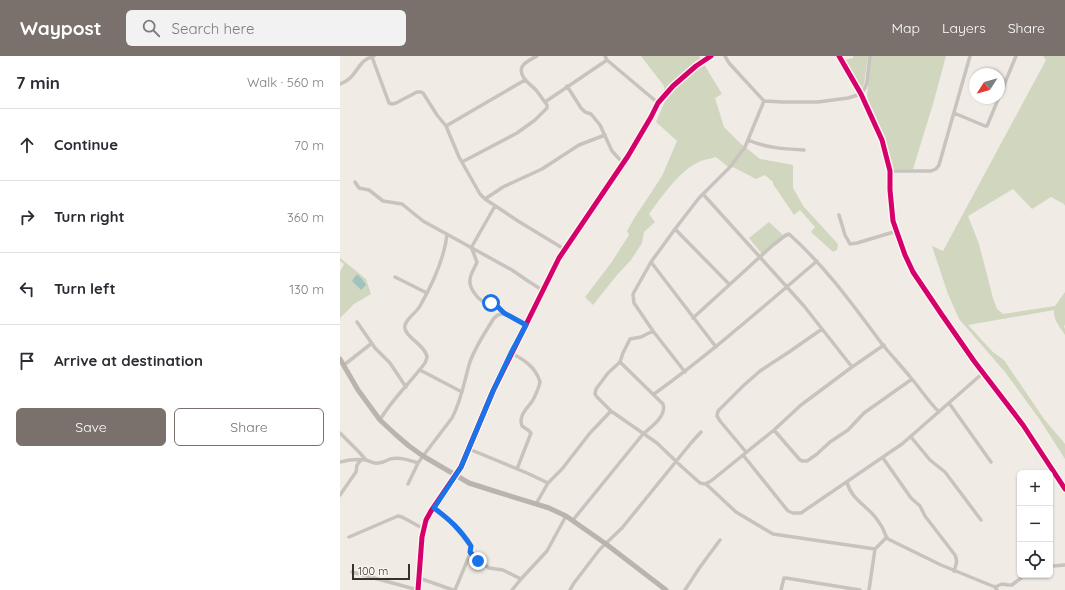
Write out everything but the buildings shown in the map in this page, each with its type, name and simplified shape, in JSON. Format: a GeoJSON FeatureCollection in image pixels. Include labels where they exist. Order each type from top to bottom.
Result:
{"type":"FeatureCollection","features":[{"type":"Feature","properties":{"kind":"street"},"geometry":{"type":"LineString","coordinates":[[340,84],[351,78],[361,63],[367,58],[373,56],[389,103],[394,104],[417,92],[421,92],[425,95],[437,115],[446,126],[462,162],[480,194],[495,206],[564,250]]}},
{"type":"Feature","properties":{"kind":"street"},"geometry":{"type":"LineString","coordinates":[[462,162],[517,133],[535,120],[547,108],[545,102],[525,80],[521,70],[525,63],[537,56]]}},
{"type":"Feature","properties":{"kind":"street"},"geometry":{"type":"LineString","coordinates":[[606,56],[607,60],[658,103]]}},
{"type":"Feature","properties":{"kind":"street"},"geometry":{"type":"LineString","coordinates":[[352,572],[418,590],[420,556],[426,520],[461,467],[493,391],[559,258],[623,163],[658,103],[673,86],[696,66],[711,56]]}},
{"type":"Feature","properties":{"kind":"street"},"geometry":{"type":"LineString","coordinates":[[725,56],[729,63],[764,101],[783,102],[818,102],[848,98],[861,94],[867,82],[870,56]]}},
{"type":"Feature","properties":{"kind":"street"},"geometry":{"type":"LineString","coordinates":[[839,56],[861,94],[882,140],[890,171],[891,204],[894,221],[905,255],[917,278],[983,373],[1023,425],[1065,489]]}},
{"type":"Feature","properties":{"kind":"street"},"geometry":{"type":"LineString","coordinates":[[890,171],[931,170],[936,169],[939,165],[970,56]]}},
{"type":"Feature","properties":{"kind":"street"},"geometry":{"type":"LineString","coordinates":[[954,113],[987,126],[1016,56]]}},
{"type":"Feature","properties":{"kind":"street"},"geometry":{"type":"LineString","coordinates":[[545,102],[607,60]]}},
{"type":"Feature","properties":{"kind":"street"},"geometry":{"type":"LineString","coordinates":[[446,126],[525,80]]}},
{"type":"Feature","properties":{"kind":"street"},"geometry":{"type":"LineString","coordinates":[[567,86],[580,108],[595,118],[600,125],[612,151],[623,163]]}},
{"type":"Feature","properties":{"kind":"street"},"geometry":{"type":"LineString","coordinates":[[685,372],[653,331],[634,303],[633,294],[651,262],[675,229],[703,194],[730,167],[745,147],[764,101]]}},
{"type":"Feature","properties":{"kind":"street"},"geometry":{"type":"LineString","coordinates":[[485,199],[503,187],[542,169],[579,145],[605,135]]}},
{"type":"Feature","properties":{"kind":"street"},"geometry":{"type":"LineString","coordinates":[[748,140],[772,147],[804,150]]}},
{"type":"Feature","properties":{"kind":"street"},"geometry":{"type":"LineString","coordinates":[[354,182],[359,188],[369,190],[384,201],[402,204],[423,221],[512,270],[542,290]]}},
{"type":"Feature","properties":{"kind":"street"},"geometry":{"type":"LineString","coordinates":[[703,194],[804,306],[852,367]]}},
{"type":"Feature","properties":{"kind":"street"},"geometry":{"type":"LineString","coordinates":[[495,206],[472,248],[477,262],[470,277],[470,285],[481,300],[496,305],[504,313],[526,325]]}},
{"type":"Feature","properties":{"kind":"street"},"geometry":{"type":"LineString","coordinates":[[839,215],[845,235],[850,244],[897,232]]}},
{"type":"Feature","properties":{"kind":"street"},"geometry":{"type":"LineString","coordinates":[[675,229],[729,284]]}},
{"type":"Feature","properties":{"kind":"street"},"geometry":{"type":"LineString","coordinates":[[693,318],[773,245],[789,234],[817,261],[925,397],[939,412]]}},
{"type":"Feature","properties":{"kind":"street"},"geometry":{"type":"LineString","coordinates":[[380,420],[425,363],[427,357],[418,344],[407,334],[404,327],[408,320],[420,307],[434,279],[446,248],[447,235]]}},
{"type":"Feature","properties":{"kind":"street"},"geometry":{"type":"LineString","coordinates":[[654,394],[716,347],[817,261]]}},
{"type":"Feature","properties":{"kind":"street"},"geometry":{"type":"LineString","coordinates":[[651,262],[716,347]]}},
{"type":"Feature","properties":{"kind":"street"},"geometry":{"type":"LineString","coordinates":[[395,277],[427,293]]}},
{"type":"Feature","properties":{"kind":"street"},"geometry":{"type":"LineString","coordinates":[[408,484],[418,463],[456,411],[470,364],[478,346],[494,318],[504,313]]}},
{"type":"Feature","properties":{"kind":"street"},"geometry":{"type":"LineString","coordinates":[[357,322],[372,343],[390,363],[406,387]]}},
{"type":"Feature","properties":{"kind":"street"},"geometry":{"type":"LineString","coordinates":[[822,329],[760,371],[720,409],[717,414],[718,419],[791,513],[801,513],[893,452],[983,373]]}},
{"type":"Feature","properties":{"kind":"street"},"geometry":{"type":"LineString","coordinates":[[653,331],[641,337],[630,339],[620,362],[608,373],[596,389],[595,394],[597,398],[611,412],[657,443],[700,483],[706,484],[736,512],[773,534],[875,550]]}},
{"type":"Feature","properties":{"kind":"street"},"geometry":{"type":"LineString","coordinates":[[344,365],[372,343]]}},
{"type":"Feature","properties":{"kind":"street"},"geometry":{"type":"LineString","coordinates":[[706,484],[774,430],[801,405],[884,345]]}},
{"type":"Feature","properties":{"kind":"street"},"geometry":{"type":"LineString","coordinates":[[511,353],[526,362],[538,376],[540,382],[537,393],[521,419],[522,426],[531,433],[517,469]]}},
{"type":"Feature","properties":{"kind":"street"},"geometry":{"type":"LineString","coordinates":[[340,359],[358,390],[380,420],[423,456],[456,476],[476,485],[549,508],[566,516],[606,544],[666,590]]}},
{"type":"Feature","properties":{"kind":"street"},"geometry":{"type":"LineString","coordinates":[[573,520],[643,434],[662,414],[664,408],[663,404],[654,394],[620,362]]}},
{"type":"Feature","properties":{"kind":"street"},"geometry":{"type":"LineString","coordinates":[[420,370],[462,392]]}},
{"type":"Feature","properties":{"kind":"street"},"geometry":{"type":"LineString","coordinates":[[774,430],[801,460],[807,461],[822,451],[830,442],[848,430],[864,413],[912,379]]}},
{"type":"Feature","properties":{"kind":"street"},"geometry":{"type":"LineString","coordinates":[[949,403],[991,462]]}},
{"type":"Feature","properties":{"kind":"street"},"geometry":{"type":"LineString","coordinates":[[536,504],[548,483],[611,412]]}},
{"type":"Feature","properties":{"kind":"street"},"geometry":{"type":"LineString","coordinates":[[570,590],[600,548],[606,544],[629,519],[691,442],[701,432]]}},
{"type":"Feature","properties":{"kind":"street"},"geometry":{"type":"LineString","coordinates":[[340,434],[366,460]]}},
{"type":"Feature","properties":{"kind":"street"},"geometry":{"type":"LineString","coordinates":[[911,437],[930,460],[945,472],[981,520]]}},
{"type":"Feature","properties":{"kind":"street"},"geometry":{"type":"LineString","coordinates":[[469,449],[548,483]]}},
{"type":"Feature","properties":{"kind":"street"},"geometry":{"type":"LineString","coordinates":[[340,462],[366,460],[378,463],[398,458],[418,463]]}},
{"type":"Feature","properties":{"kind":"street"},"geometry":{"type":"LineString","coordinates":[[883,458],[911,498],[920,506],[927,519],[957,558],[954,571]]}},
{"type":"Feature","properties":{"kind":"street"},"geometry":{"type":"LineString","coordinates":[[340,495],[356,472],[357,465],[361,460]]}},
{"type":"Feature","properties":{"kind":"street"},"geometry":{"type":"LineString","coordinates":[[847,482],[855,498],[875,517],[883,529],[886,538],[954,571],[996,589],[1004,584],[1012,585],[1021,578]]}},
{"type":"Feature","properties":{"kind":"street"},"geometry":{"type":"LineString","coordinates":[[419,578],[454,590],[470,552],[471,546],[458,528],[434,508]]}},
{"type":"Feature","properties":{"kind":"street"},"geometry":{"type":"LineString","coordinates":[[349,537],[398,516],[424,529]]}},
{"type":"Feature","properties":{"kind":"street"},"geometry":{"type":"LineString","coordinates":[[512,590],[547,551],[566,516]]}},
{"type":"Feature","properties":{"kind":"street"},"geometry":{"type":"LineString","coordinates":[[869,590],[875,550],[886,538]]}},
{"type":"Feature","properties":{"kind":"street"},"geometry":{"type":"LineString","coordinates":[[685,590],[720,540]]}},
{"type":"Feature","properties":{"kind":"street"},"geometry":{"type":"LineString","coordinates":[[470,552],[478,561],[489,568],[503,570],[521,579]]}},
{"type":"Feature","properties":{"kind":"street"},"geometry":{"type":"LineString","coordinates":[[1053,566],[1065,565]]}},
{"type":"Feature","properties":{"kind":"street"},"geometry":{"type":"LineString","coordinates":[[781,590],[784,578],[860,590]]}},
{"type":"Feature","properties":{"kind":"green space"},"geometry":{"type":"Polygon","coordinates":[[[641,56],[699,56],[722,94],[715,98],[724,127],[740,143],[760,159],[793,165],[793,188],[804,207],[838,244],[837,250],[833,252],[811,232],[815,227],[800,210],[794,215],[773,182],[765,175],[756,179],[735,168],[727,166],[716,157],[702,161],[688,168],[670,187],[649,214],[655,222],[644,232],[642,243],[631,260],[593,305],[585,297],[611,263],[629,235],[627,231],[662,176],[677,141],[656,122],[665,101],[664,86],[641,56]]]}},
{"type":"Feature","properties":{"kind":"green space"},"geometry":{"type":"Polygon","coordinates":[[[853,56],[868,56],[864,84],[861,88],[844,60],[853,58],[853,56]]]}},
{"type":"Feature","properties":{"kind":"green space"},"geometry":{"type":"Polygon","coordinates":[[[871,56],[946,56],[913,169],[891,169],[881,134],[867,95],[871,56]]]}},
{"type":"Feature","properties":{"kind":"green space"},"geometry":{"type":"Polygon","coordinates":[[[1043,56],[1065,56],[1065,206],[1051,197],[1032,209],[1013,189],[968,216],[979,244],[997,309],[1003,314],[1055,306],[1065,292],[1065,335],[1056,320],[1054,310],[968,325],[993,352],[1004,360],[1044,419],[1065,444],[1065,459],[1040,420],[1005,372],[959,319],[948,294],[932,246],[943,251],[1046,60],[1043,56]]]}},
{"type":"Feature","properties":{"kind":"green space"},"geometry":{"type":"Polygon","coordinates":[[[769,222],[783,235],[762,254],[749,238],[769,222]]]}},
{"type":"Feature","properties":{"kind":"green space"},"geometry":{"type":"Polygon","coordinates":[[[340,258],[366,279],[371,294],[354,304],[340,318],[340,272],[344,264],[340,261],[340,258]]]}},
{"type":"Feature","properties":{"kind":"water"},"geometry":{"type":"Polygon","coordinates":[[[356,275],[358,275],[366,285],[361,290],[352,281],[356,275]]]}},
{"type":"Feature","properties":{"kind":"cycle path"},"geometry":{"type":"LineString","coordinates":[[418,590],[422,537],[426,520],[461,467],[493,391],[559,258],[628,156],[658,103],[673,86],[696,66],[711,56]]}},
{"type":"Feature","properties":{"kind":"cycle path"},"geometry":{"type":"LineString","coordinates":[[839,56],[861,94],[882,140],[890,171],[893,221],[905,255],[913,272],[974,361],[1023,425],[1065,489]]}},
{"type":"Feature","properties":{"kind":"route"},"geometry":{"type":"LineString","coordinates":[[478,561],[470,552],[471,546],[458,528],[434,508],[461,467],[493,391],[526,325],[504,313],[496,305],[491,303]]}}]}
